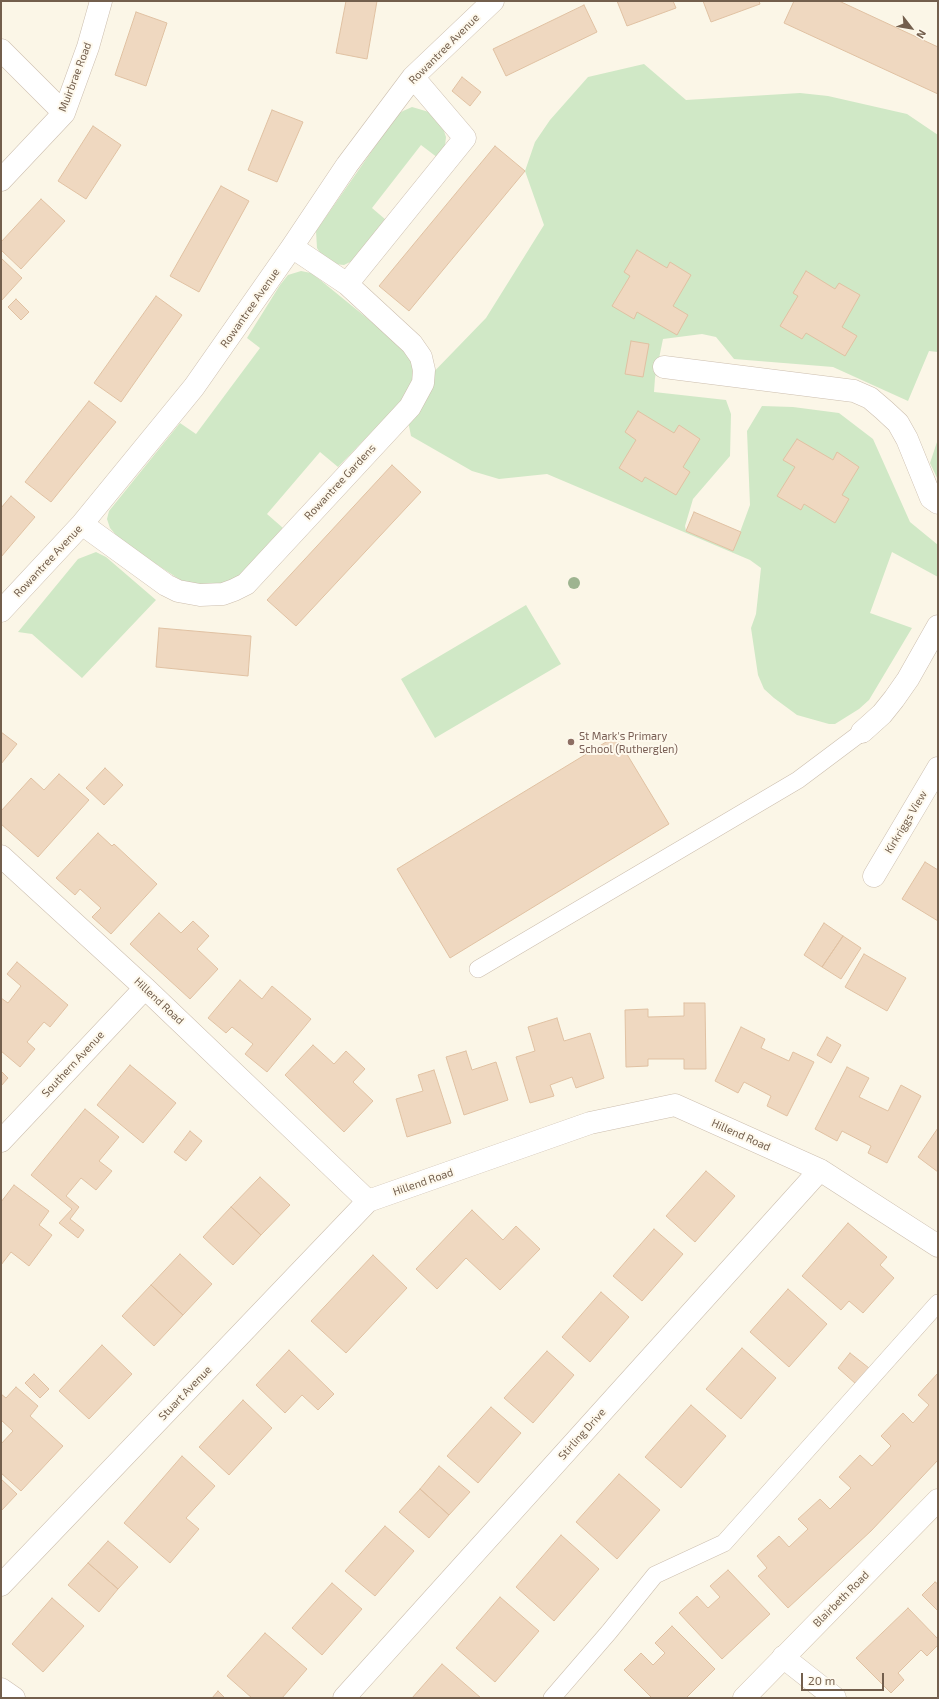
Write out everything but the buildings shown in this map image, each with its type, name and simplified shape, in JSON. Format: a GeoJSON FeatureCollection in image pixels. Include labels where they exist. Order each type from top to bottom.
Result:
{"type":"FeatureCollection","features":[{"type":"Feature","properties":{"kind":"street","name":"Muirbrae Road"},"geometry":{"type":"LineString","coordinates":[[1,180],[64,113],[88,47],[101,1]]}},
{"type":"Feature","properties":{"kind":"street","name":"Rowantree Avenue"},"geometry":{"type":"LineString","coordinates":[[1,611],[82,524],[194,387],[292,248],[347,165],[413,77],[492,1]]}},
{"type":"Feature","properties":{"kind":"street"},"geometry":{"type":"LineString","coordinates":[[1,50],[64,113]]}},
{"type":"Feature","properties":{"kind":"street"},"geometry":{"type":"LineString","coordinates":[[347,284],[465,138],[413,77]]}},
{"type":"Feature","properties":{"kind":"street","name":"Rowantree Gardens"},"geometry":{"type":"LineString","coordinates":[[82,524],[166,586],[178,591],[200,595],[210,596],[223,594],[246,584],[410,407],[423,383],[424,370],[421,357],[412,344],[347,284],[292,248]]}},
{"type":"Feature","properties":{"kind":"street"},"geometry":{"type":"LineString","coordinates":[[664,367],[854,391],[870,398],[898,423],[907,439],[931,498],[938,503]]}},
{"type":"Feature","properties":{"kind":"street"},"geometry":{"type":"LineString","coordinates":[[862,732],[878,718],[894,699],[908,679],[938,626]]}},
{"type":"Feature","properties":{"kind":"street","name":"Kirkriggs View"},"geometry":{"type":"LineString","coordinates":[[874,876],[938,768]]}},
{"type":"Feature","properties":{"kind":"street","name":"Hillend Road"},"geometry":{"type":"LineString","coordinates":[[1,856],[145,988],[368,1201],[590,1123],[675,1105],[820,1170],[938,1246]]}},
{"type":"Feature","properties":{"kind":"street","name":"Southern Avenue"},"geometry":{"type":"LineString","coordinates":[[1,1141],[145,988]]}},
{"type":"Feature","properties":{"kind":"street","name":"Stirling Drive"},"geometry":{"type":"LineString","coordinates":[[344,1698],[820,1170]]}},
{"type":"Feature","properties":{"kind":"street","name":"Stuart Avenue"},"geometry":{"type":"LineString","coordinates":[[1,1585],[368,1201]]}},
{"type":"Feature","properties":{"kind":"street","name":"Blairbeth Road"},"geometry":{"type":"LineString","coordinates":[[744,1698],[938,1500]]}},
{"type":"Feature","properties":{"kind":"street"},"geometry":{"type":"LineString","coordinates":[[783,1657],[835,1698]]}},
{"type":"Feature","properties":{"kind":"street"},"geometry":{"type":"LineString","coordinates":[[1,1689],[14,1698]]}},
{"type":"Feature","properties":{"kind":"lane"},"geometry":{"type":"LineString","coordinates":[[478,969],[798,780],[862,732]]}},
{"type":"Feature","properties":{"kind":"lane"},"geometry":{"type":"LineString","coordinates":[[552,1698],[610,1632],[655,1575],[724,1544],[938,1303]]}},
{"type":"Feature","properties":{"kind":"green space"},"geometry":{"type":"Polygon","coordinates":[[[644,64],[686,100],[800,93],[828,96],[907,114],[938,135],[938,352],[929,351],[908,401],[833,367],[734,359],[716,337],[702,334],[663,339],[655,378],[654,392],[726,400],[731,414],[730,456],[693,499],[685,526],[686,531],[733,551],[750,505],[747,431],[762,406],[793,407],[839,413],[873,439],[910,522],[938,545],[938,577],[892,552],[870,613],[912,628],[869,700],[859,709],[835,724],[829,724],[797,715],[764,689],[758,675],[751,628],[756,614],[761,568],[750,560],[547,474],[499,479],[472,471],[411,436],[408,421],[423,383],[486,318],[544,225],[525,171],[535,142],[550,120],[588,77],[644,64]]]}},
{"type":"Feature","properties":{"kind":"green space"},"geometry":{"type":"Polygon","coordinates":[[[412,107],[429,112],[443,128],[446,137],[445,146],[438,158],[421,145],[372,208],[386,220],[354,260],[344,265],[334,264],[322,256],[317,248],[316,231],[397,115],[412,107]]]}},
{"type":"Feature","properties":{"kind":"green space"},"geometry":{"type":"Polygon","coordinates":[[[301,271],[311,273],[319,279],[400,345],[408,354],[412,365],[413,375],[408,394],[338,467],[320,452],[267,514],[283,528],[245,571],[234,581],[213,586],[185,583],[124,543],[110,528],[107,519],[109,511],[180,423],[196,434],[260,348],[247,338],[280,285],[288,275],[301,271]]]}},
{"type":"Feature","properties":{"kind":"green space"},"geometry":{"type":"Polygon","coordinates":[[[938,439],[938,480],[930,463],[938,439]]]}},
{"type":"Feature","properties":{"kind":"green space"},"geometry":{"type":"Polygon","coordinates":[[[96,552],[106,557],[156,600],[82,678],[32,634],[18,632],[78,559],[96,552]]]}},
{"type":"Feature","properties":{"kind":"green space"},"geometry":{"type":"Polygon","coordinates":[[[526,605],[561,664],[435,738],[401,679],[526,605]]]}},
{"type":"Feature","properties":{"kind":"place","name":"St Mark's Primary School (Rutherglen)"},"geometry":{"type":"Point","coordinates":[571,742]}}]}
